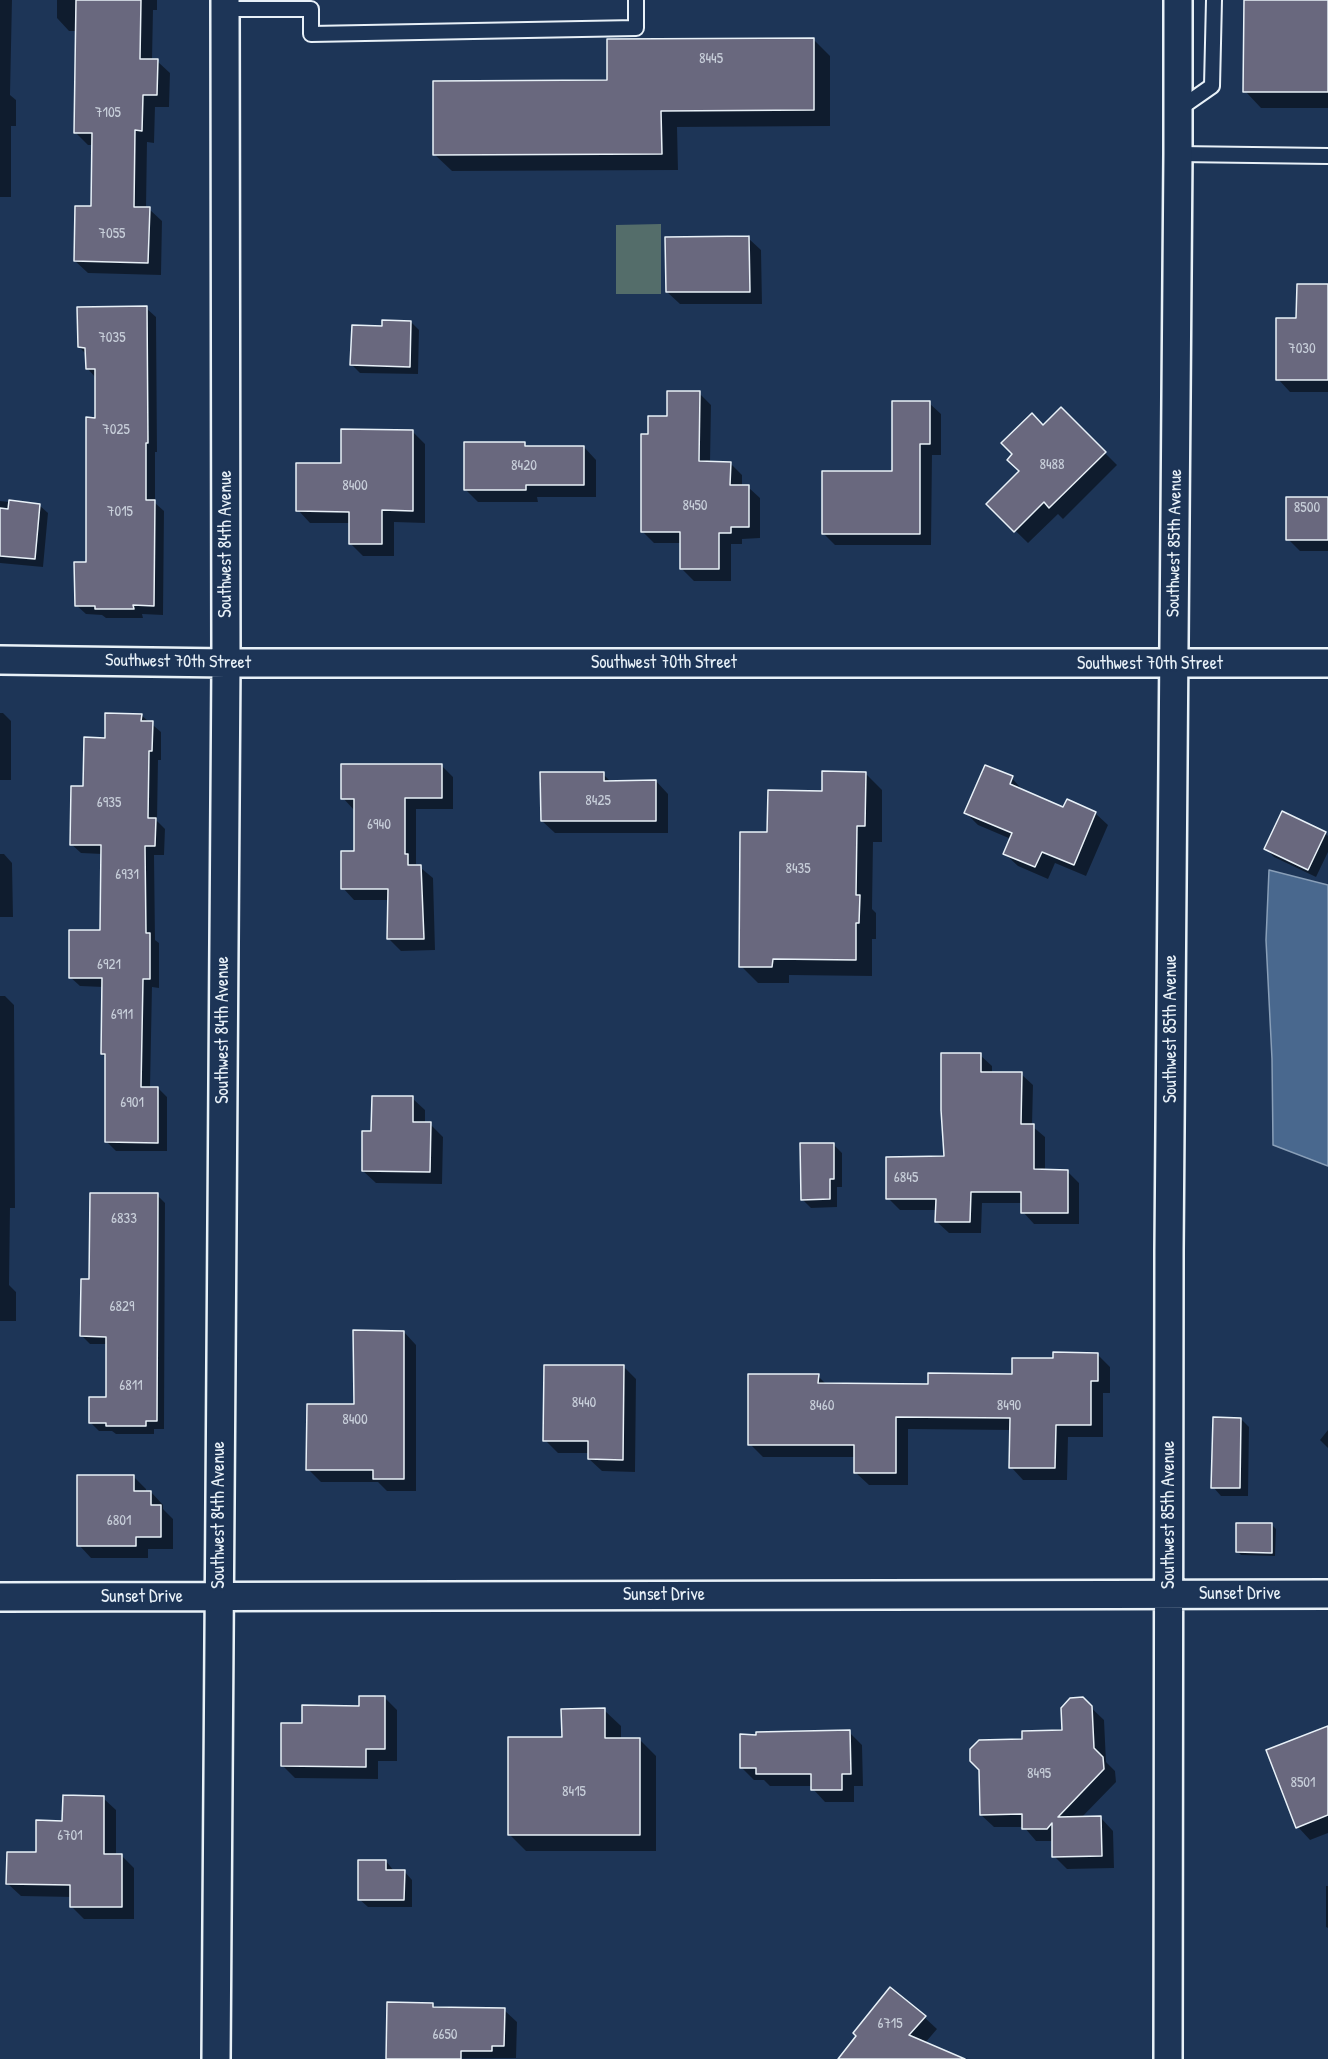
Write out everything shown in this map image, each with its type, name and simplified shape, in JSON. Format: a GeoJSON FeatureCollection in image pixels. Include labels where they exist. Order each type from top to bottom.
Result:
{"type":"FeatureCollection","features":[{"type":"Feature","properties":{"kind":"street","name":"Southwest 85th Avenue"},"geometry":{"type":"LineString","coordinates":[[1168,2059],[1178,0]]}},
{"type":"Feature","properties":{"kind":"street","name":"Southwest 84th Avenue"},"geometry":{"type":"LineString","coordinates":[[216,2059],[226,663],[225,5]]}},
{"type":"Feature","properties":{"kind":"street","name":"Southwest 70th Street"},"geometry":{"type":"LineString","coordinates":[[0,660],[226,663],[1328,663]]}},
{"type":"Feature","properties":{"kind":"street","name":"Sunset Drive"},"geometry":{"type":"LineString","coordinates":[[0,1597],[1328,1594]]}},
{"type":"Feature","properties":{"kind":"lane"},"geometry":{"type":"LineString","coordinates":[[225,5],[311,4],[311,34],[636,28],[636,0]]}},
{"type":"Feature","properties":{"kind":"lane"},"geometry":{"type":"LineString","coordinates":[[1179,109],[1212,86],[1214,0]]}},
{"type":"Feature","properties":{"kind":"lane"},"geometry":{"type":"LineString","coordinates":[[1179,154],[1328,156]]}},
{"type":"Feature","properties":{"kind":"green space"},"geometry":{"type":"Polygon","coordinates":[[[661,224],[661,294],[616,294],[616,225],[661,224]]]}},
{"type":"Feature","properties":{"kind":"water"},"geometry":{"type":"Polygon","coordinates":[[[1269,870],[1328,885],[1328,1166],[1273,1145],[1272,1059],[1266,940],[1269,870]]]}},
{"type":"Feature","properties":{"kind":"building"},"geometry":{"type":"Polygon","coordinates":[[[76,0],[141,0],[140,59],[158,59],[157,95],[143,95],[142,131],[135,130],[134,207],[150,207],[148,263],[74,261],[75,206],[91,206],[92,133],[74,133],[76,0]]]}},
{"type":"Feature","properties":{"kind":"building"},"geometry":{"type":"Polygon","coordinates":[[[1244,0],[1328,0],[1328,92],[1243,92],[1244,0]]]}},
{"type":"Feature","properties":{"kind":"building"},"geometry":{"type":"Polygon","coordinates":[[[814,38],[814,110],[661,111],[662,154],[433,155],[433,81],[607,80],[607,39],[814,38]]]}},
{"type":"Feature","properties":{"kind":"building"},"geometry":{"type":"Polygon","coordinates":[[[749,236],[750,292],[666,292],[665,237],[749,236]]]}},
{"type":"Feature","properties":{"kind":"building"},"geometry":{"type":"Polygon","coordinates":[[[1297,284],[1328,284],[1328,380],[1276,380],[1276,318],[1296,318],[1297,284]]]}},
{"type":"Feature","properties":{"kind":"building"},"geometry":{"type":"Polygon","coordinates":[[[147,306],[146,500],[155,500],[154,606],[133,605],[134,609],[95,609],[95,606],[75,606],[74,562],[86,562],[86,417],[95,418],[95,369],[86,369],[85,348],[78,347],[77,307],[147,306]]]}},
{"type":"Feature","properties":{"kind":"building"},"geometry":{"type":"Polygon","coordinates":[[[382,320],[411,321],[410,367],[350,365],[352,325],[382,326],[382,320]]]}},
{"type":"Feature","properties":{"kind":"building"},"geometry":{"type":"Polygon","coordinates":[[[667,391],[700,391],[699,461],[731,462],[730,485],[749,485],[749,527],[731,527],[731,533],[719,533],[719,569],[680,569],[680,532],[641,532],[641,434],[648,434],[648,416],[667,416],[667,391]]]}},
{"type":"Feature","properties":{"kind":"building"},"geometry":{"type":"Polygon","coordinates":[[[892,401],[930,401],[930,444],[920,444],[920,534],[822,534],[822,471],[892,471],[892,401]]]}},
{"type":"Feature","properties":{"kind":"building"},"geometry":{"type":"Polygon","coordinates":[[[1061,407],[1106,452],[1049,508],[1044,502],[1014,532],[986,504],[1019,471],[1007,460],[1012,454],[1001,443],[1032,413],[1043,425],[1061,407]]]}},
{"type":"Feature","properties":{"kind":"building"},"geometry":{"type":"Polygon","coordinates":[[[341,429],[413,430],[413,511],[382,510],[382,544],[349,544],[349,512],[296,511],[296,463],[341,463],[341,429]]]}},
{"type":"Feature","properties":{"kind":"building"},"geometry":{"type":"Polygon","coordinates":[[[464,442],[525,442],[525,446],[584,446],[584,485],[526,485],[526,490],[464,490],[464,442]]]}},
{"type":"Feature","properties":{"kind":"building"},"geometry":{"type":"Polygon","coordinates":[[[1286,497],[1328,497],[1328,540],[1286,540],[1286,497]]]}},
{"type":"Feature","properties":{"kind":"building"},"geometry":{"type":"Polygon","coordinates":[[[9,500],[40,504],[35,559],[0,556],[0,508],[8,509],[9,500]]]}},
{"type":"Feature","properties":{"kind":"building"},"geometry":{"type":"Polygon","coordinates":[[[105,713],[142,714],[141,721],[153,721],[152,751],[149,751],[148,818],[156,818],[155,846],[145,846],[146,933],[150,933],[150,979],[143,979],[141,1087],[158,1087],[158,1143],[105,1142],[105,1054],[101,1054],[102,978],[69,978],[69,930],[100,930],[101,845],[70,845],[71,786],[83,786],[84,737],[105,738],[105,713]]]}},
{"type":"Feature","properties":{"kind":"building"},"geometry":{"type":"Polygon","coordinates":[[[341,764],[442,764],[442,798],[405,798],[405,854],[408,854],[408,865],[421,865],[424,939],[387,939],[388,889],[341,889],[341,851],[354,851],[354,799],[341,799],[341,764]]]}},
{"type":"Feature","properties":{"kind":"building"},"geometry":{"type":"Polygon","coordinates":[[[985,765],[1013,776],[1010,784],[1063,807],[1067,799],[1096,812],[1074,865],[1042,852],[1035,867],[1003,854],[1012,833],[964,813],[985,765]]]}},
{"type":"Feature","properties":{"kind":"building"},"geometry":{"type":"Polygon","coordinates":[[[822,771],[866,772],[865,826],[857,826],[856,895],[860,895],[859,923],[856,923],[856,960],[773,959],[772,967],[739,967],[740,832],[767,832],[768,790],[822,791],[822,771]]]}},
{"type":"Feature","properties":{"kind":"building"},"geometry":{"type":"Polygon","coordinates":[[[540,772],[604,772],[604,781],[656,780],[656,821],[541,821],[540,772]]]}},
{"type":"Feature","properties":{"kind":"building"},"geometry":{"type":"Polygon","coordinates":[[[1282,811],[1326,832],[1308,870],[1264,849],[1282,811]]]}},
{"type":"Feature","properties":{"kind":"building"},"geometry":{"type":"Polygon","coordinates":[[[941,1053],[981,1053],[981,1072],[1022,1072],[1021,1124],[1034,1124],[1034,1169],[1068,1170],[1068,1213],[1021,1213],[1021,1192],[971,1192],[970,1222],[935,1222],[936,1199],[886,1199],[886,1157],[944,1156],[941,1053]]]}},
{"type":"Feature","properties":{"kind":"building"},"geometry":{"type":"Polygon","coordinates":[[[372,1096],[413,1096],[413,1122],[431,1122],[430,1172],[362,1171],[362,1131],[371,1131],[372,1096]]]}},
{"type":"Feature","properties":{"kind":"building"},"geometry":{"type":"Polygon","coordinates":[[[800,1143],[834,1143],[834,1179],[830,1179],[830,1199],[801,1200],[800,1143]]]}},
{"type":"Feature","properties":{"kind":"building"},"geometry":{"type":"Polygon","coordinates":[[[90,1193],[158,1193],[157,1421],[146,1421],[146,1426],[106,1426],[106,1423],[89,1423],[89,1397],[106,1397],[106,1337],[80,1336],[81,1279],[89,1279],[90,1193]]]}},
{"type":"Feature","properties":{"kind":"building"},"geometry":{"type":"Polygon","coordinates":[[[353,1330],[404,1331],[404,1479],[373,1479],[373,1470],[306,1470],[307,1404],[354,1404],[353,1330]]]}},
{"type":"Feature","properties":{"kind":"building"},"geometry":{"type":"Polygon","coordinates":[[[1053,1352],[1098,1353],[1098,1381],[1091,1381],[1091,1425],[1056,1425],[1055,1468],[1009,1468],[1010,1418],[896,1417],[896,1473],[854,1473],[854,1445],[748,1445],[748,1374],[819,1374],[818,1383],[928,1384],[928,1373],[1012,1374],[1012,1358],[1053,1358],[1053,1352]]]}},
{"type":"Feature","properties":{"kind":"building"},"geometry":{"type":"Polygon","coordinates":[[[544,1365],[624,1365],[623,1460],[588,1459],[588,1441],[543,1441],[544,1365]]]}},
{"type":"Feature","properties":{"kind":"building"},"geometry":{"type":"Polygon","coordinates":[[[1213,1417],[1241,1418],[1240,1488],[1211,1488],[1213,1417]]]}},
{"type":"Feature","properties":{"kind":"building"},"geometry":{"type":"Polygon","coordinates":[[[77,1475],[134,1475],[134,1491],[151,1491],[151,1505],[161,1505],[161,1537],[136,1537],[136,1546],[77,1546],[77,1475]]]}},
{"type":"Feature","properties":{"kind":"building"},"geometry":{"type":"Polygon","coordinates":[[[1236,1523],[1272,1523],[1272,1553],[1236,1552],[1236,1523]]]}},
{"type":"Feature","properties":{"kind":"building"},"geometry":{"type":"Polygon","coordinates":[[[359,1696],[385,1696],[385,1749],[366,1749],[366,1767],[281,1766],[281,1723],[302,1723],[302,1705],[359,1706],[359,1696]]]}},
{"type":"Feature","properties":{"kind":"building"},"geometry":{"type":"Polygon","coordinates":[[[1083,1697],[1092,1706],[1094,1748],[1103,1757],[1104,1769],[1058,1817],[1101,1816],[1102,1856],[1052,1857],[1052,1823],[1047,1829],[1022,1829],[1022,1814],[980,1815],[979,1770],[970,1761],[970,1749],[979,1740],[1022,1739],[1022,1731],[1062,1730],[1061,1708],[1070,1698],[1083,1697]]]}},
{"type":"Feature","properties":{"kind":"building"},"geometry":{"type":"Polygon","coordinates":[[[605,1708],[605,1738],[640,1738],[640,1835],[508,1835],[508,1737],[562,1737],[561,1709],[605,1708]]]}},
{"type":"Feature","properties":{"kind":"building"},"geometry":{"type":"Polygon","coordinates":[[[1328,1726],[1328,1815],[1296,1828],[1266,1750],[1328,1726]]]}},
{"type":"Feature","properties":{"kind":"building"},"geometry":{"type":"Polygon","coordinates":[[[850,1730],[851,1774],[842,1774],[842,1790],[811,1790],[811,1774],[756,1774],[756,1768],[740,1768],[740,1734],[850,1730]]]}},
{"type":"Feature","properties":{"kind":"building"},"geometry":{"type":"Polygon","coordinates":[[[63,1795],[104,1796],[104,1854],[122,1854],[122,1907],[70,1907],[70,1885],[6,1884],[7,1852],[36,1852],[36,1820],[62,1821],[63,1795]]]}},
{"type":"Feature","properties":{"kind":"building"},"geometry":{"type":"Polygon","coordinates":[[[358,1860],[386,1860],[386,1870],[405,1870],[404,1900],[358,1900],[358,1860]]]}},
{"type":"Feature","properties":{"kind":"building"},"geometry":{"type":"Polygon","coordinates":[[[890,1987],[926,2016],[909,2035],[965,2059],[838,2059],[856,2036],[853,2033],[890,1987]]]}},
{"type":"Feature","properties":{"kind":"building"},"geometry":{"type":"Polygon","coordinates":[[[387,2002],[433,2003],[433,2007],[505,2008],[504,2046],[492,2046],[492,2051],[461,2051],[461,2059],[386,2059],[387,2002]]]}}]}
